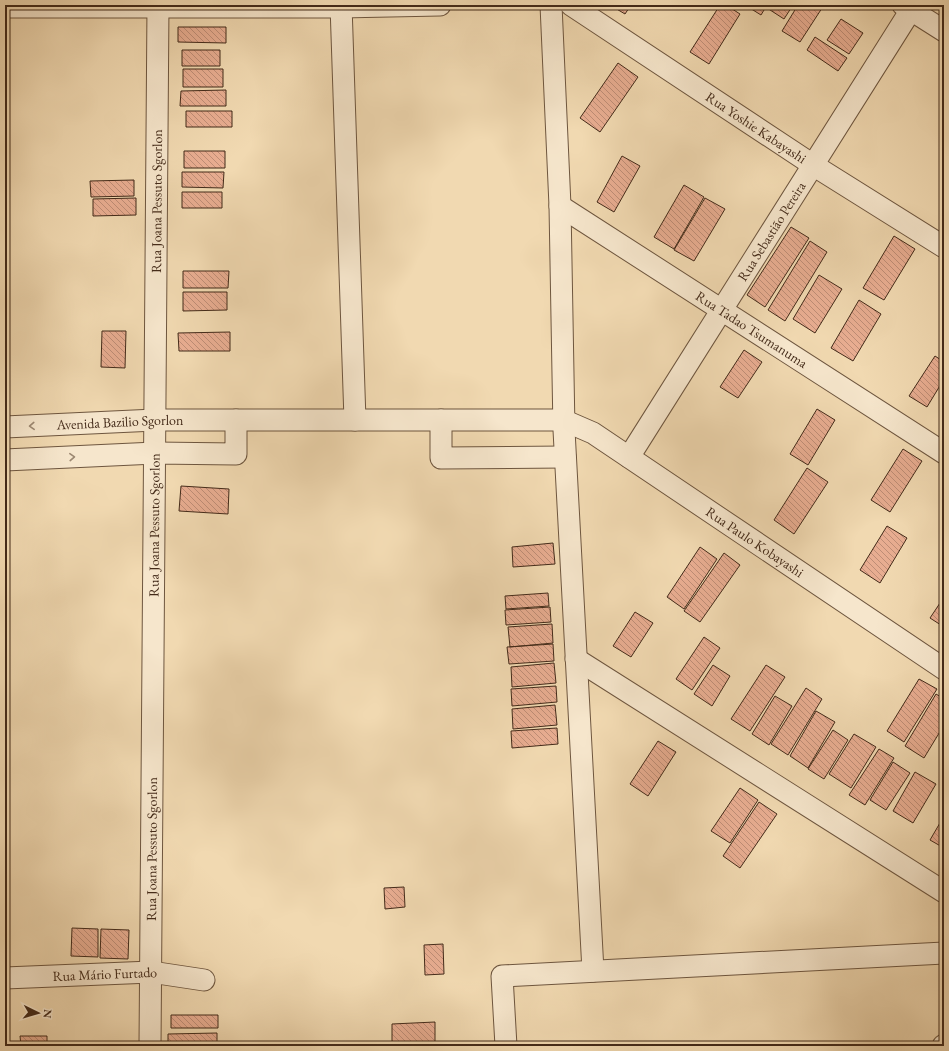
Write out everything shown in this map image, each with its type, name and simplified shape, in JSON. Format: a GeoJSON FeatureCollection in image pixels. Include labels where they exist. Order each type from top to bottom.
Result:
{"type":"FeatureCollection","features":[{"type":"Feature","properties":{"kind":"street"},"geometry":{"type":"LineString","coordinates":[[5,7],[440,5]]}},
{"type":"Feature","properties":{"kind":"street"},"geometry":{"type":"LineString","coordinates":[[550,5],[560,206],[563,420],[593,971]]}},
{"type":"Feature","properties":{"kind":"street","name":"Rua Yoshie Kabayashi"},"geometry":{"type":"LineString","coordinates":[[571,5],[813,165],[944,247]]}},
{"type":"Feature","properties":{"kind":"street","name":"Rua Joana Pessuto Sgorlon"},"geometry":{"type":"LineString","coordinates":[[150,1046],[158,6]]}},
{"type":"Feature","properties":{"kind":"street"},"geometry":{"type":"LineString","coordinates":[[341,6],[355,420]]}},
{"type":"Feature","properties":{"kind":"street"},"geometry":{"type":"LineString","coordinates":[[909,7],[944,31]]}},
{"type":"Feature","properties":{"kind":"street","name":"Rua Sebastião Pereira"},"geometry":{"type":"LineString","coordinates":[[629,457],[813,165],[909,7]]}},
{"type":"Feature","properties":{"kind":"street","name":"Rua Tadao Tsumanuma"},"geometry":{"type":"LineString","coordinates":[[560,206],[944,454]]}},
{"type":"Feature","properties":{"kind":"street","name":"Avenida Bazilio Sgorlon"},"geometry":{"type":"LineString","coordinates":[[5,427],[155,420],[563,420]]}},
{"type":"Feature","properties":{"kind":"street"},"geometry":{"type":"LineString","coordinates":[[5,460],[155,453],[236,454],[236,420]]}},
{"type":"Feature","properties":{"kind":"street"},"geometry":{"type":"LineString","coordinates":[[441,420],[441,458],[566,458]]}},
{"type":"Feature","properties":{"kind":"street","name":"Rua Paulo Kobayashi"},"geometry":{"type":"LineString","coordinates":[[563,420],[593,433],[944,668]]}},
{"type":"Feature","properties":{"kind":"street"},"geometry":{"type":"LineString","coordinates":[[576,659],[944,892]]}},
{"type":"Feature","properties":{"kind":"street"},"geometry":{"type":"LineString","coordinates":[[506,1046],[502,976],[944,953]]}},
{"type":"Feature","properties":{"kind":"street","name":"Rua Mário Furtado"},"geometry":{"type":"LineString","coordinates":[[5,978],[151,972],[204,980]]}},
{"type":"Feature","properties":{"kind":"building"},"geometry":{"type":"Polygon","coordinates":[[[610,5],[631,5],[625,14],[610,5]]]}},
{"type":"Feature","properties":{"kind":"building"},"geometry":{"type":"Polygon","coordinates":[[[720,5],[726,5],[740,14],[709,64],[690,52],[720,5]]]}},
{"type":"Feature","properties":{"kind":"building"},"geometry":{"type":"Polygon","coordinates":[[[745,5],[767,5],[761,15],[745,5]]]}},
{"type":"Feature","properties":{"kind":"building"},"geometry":{"type":"Polygon","coordinates":[[[769,5],[793,5],[784,19],[767,8],[769,5]]]}},
{"type":"Feature","properties":{"kind":"building"},"geometry":{"type":"Polygon","coordinates":[[[798,5],[824,5],[800,42],[782,31],[798,5]]]}},
{"type":"Feature","properties":{"kind":"building"},"geometry":{"type":"Polygon","coordinates":[[[841,19],[863,33],[849,54],[827,40],[841,19]]]}},
{"type":"Feature","properties":{"kind":"building"},"geometry":{"type":"Polygon","coordinates":[[[178,27],[226,27],[226,43],[178,42],[178,27]]]}},
{"type":"Feature","properties":{"kind":"building"},"geometry":{"type":"Polygon","coordinates":[[[815,37],[847,58],[838,71],[807,50],[815,37]]]}},
{"type":"Feature","properties":{"kind":"building"},"geometry":{"type":"Polygon","coordinates":[[[182,50],[220,50],[220,66],[182,66],[182,50]]]}},
{"type":"Feature","properties":{"kind":"building"},"geometry":{"type":"Polygon","coordinates":[[[618,63],[638,77],[600,132],[580,118],[618,63]]]}},
{"type":"Feature","properties":{"kind":"building"},"geometry":{"type":"Polygon","coordinates":[[[183,69],[223,69],[223,87],[183,87],[183,69]]]}},
{"type":"Feature","properties":{"kind":"building"},"geometry":{"type":"Polygon","coordinates":[[[226,90],[226,106],[180,106],[181,91],[226,90]]]}},
{"type":"Feature","properties":{"kind":"building"},"geometry":{"type":"Polygon","coordinates":[[[186,111],[232,111],[232,127],[186,127],[186,111]]]}},
{"type":"Feature","properties":{"kind":"building"},"geometry":{"type":"Polygon","coordinates":[[[184,151],[225,151],[225,168],[184,168],[184,151]]]}},
{"type":"Feature","properties":{"kind":"building"},"geometry":{"type":"Polygon","coordinates":[[[622,156],[640,166],[614,212],[597,202],[622,156]]]}},
{"type":"Feature","properties":{"kind":"building"},"geometry":{"type":"Polygon","coordinates":[[[182,172],[224,172],[223,188],[182,187],[182,172]]]}},
{"type":"Feature","properties":{"kind":"building"},"geometry":{"type":"Polygon","coordinates":[[[134,180],[134,196],[91,197],[90,181],[134,180]]]}},
{"type":"Feature","properties":{"kind":"building"},"geometry":{"type":"Polygon","coordinates":[[[684,185],[704,197],[674,249],[654,237],[684,185]]]}},
{"type":"Feature","properties":{"kind":"building"},"geometry":{"type":"Polygon","coordinates":[[[182,192],[222,192],[222,208],[182,208],[182,192]]]}},
{"type":"Feature","properties":{"kind":"building"},"geometry":{"type":"Polygon","coordinates":[[[136,198],[136,215],[93,216],[93,199],[136,198]]]}},
{"type":"Feature","properties":{"kind":"building"},"geometry":{"type":"Polygon","coordinates":[[[705,198],[725,209],[694,261],[674,250],[705,198]]]}},
{"type":"Feature","properties":{"kind":"building"},"geometry":{"type":"Polygon","coordinates":[[[791,227],[809,238],[765,307],[747,295],[791,227]]]}},
{"type":"Feature","properties":{"kind":"building"},"geometry":{"type":"Polygon","coordinates":[[[894,236],[915,249],[884,300],[863,288],[894,236]]]}},
{"type":"Feature","properties":{"kind":"building"},"geometry":{"type":"Polygon","coordinates":[[[810,241],[827,252],[785,321],[768,310],[810,241]]]}},
{"type":"Feature","properties":{"kind":"building"},"geometry":{"type":"Polygon","coordinates":[[[183,271],[229,271],[228,288],[183,288],[183,271]]]}},
{"type":"Feature","properties":{"kind":"building"},"geometry":{"type":"Polygon","coordinates":[[[819,275],[842,289],[815,333],[793,319],[819,275]]]}},
{"type":"Feature","properties":{"kind":"building"},"geometry":{"type":"Polygon","coordinates":[[[183,292],[227,292],[227,310],[183,311],[183,292]]]}},
{"type":"Feature","properties":{"kind":"building"},"geometry":{"type":"Polygon","coordinates":[[[859,300],[881,314],[853,361],[831,348],[859,300]]]}},
{"type":"Feature","properties":{"kind":"building"},"geometry":{"type":"Polygon","coordinates":[[[102,331],[126,331],[125,368],[101,367],[102,331]]]}},
{"type":"Feature","properties":{"kind":"building"},"geometry":{"type":"Polygon","coordinates":[[[230,332],[230,351],[179,351],[178,333],[230,332]]]}},
{"type":"Feature","properties":{"kind":"building"},"geometry":{"type":"Polygon","coordinates":[[[744,350],[762,362],[738,398],[720,387],[744,350]]]}},
{"type":"Feature","properties":{"kind":"building"},"geometry":{"type":"Polygon","coordinates":[[[935,356],[944,362],[944,379],[927,407],[909,396],[935,356]]]}},
{"type":"Feature","properties":{"kind":"building"},"geometry":{"type":"Polygon","coordinates":[[[817,409],[835,420],[808,465],[790,454],[817,409]]]}},
{"type":"Feature","properties":{"kind":"building"},"geometry":{"type":"Polygon","coordinates":[[[903,449],[922,461],[890,512],[871,500],[903,449]]]}},
{"type":"Feature","properties":{"kind":"building"},"geometry":{"type":"Polygon","coordinates":[[[807,468],[828,482],[794,534],[774,520],[807,468]]]}},
{"type":"Feature","properties":{"kind":"building"},"geometry":{"type":"Polygon","coordinates":[[[181,486],[229,489],[228,514],[179,511],[181,486]]]}},
{"type":"Feature","properties":{"kind":"building"},"geometry":{"type":"Polygon","coordinates":[[[887,526],[907,538],[880,583],[860,570],[887,526]]]}},
{"type":"Feature","properties":{"kind":"building"},"geometry":{"type":"Polygon","coordinates":[[[553,543],[555,564],[513,567],[512,547],[553,543]]]}},
{"type":"Feature","properties":{"kind":"building"},"geometry":{"type":"Polygon","coordinates":[[[700,547],[717,559],[684,609],[667,597],[700,547]]]}},
{"type":"Feature","properties":{"kind":"building"},"geometry":{"type":"Polygon","coordinates":[[[724,553],[740,565],[700,622],[684,611],[724,553]]]}},
{"type":"Feature","properties":{"kind":"building"},"geometry":{"type":"Polygon","coordinates":[[[548,593],[549,606],[506,609],[505,596],[548,593]]]}},
{"type":"Feature","properties":{"kind":"building"},"geometry":{"type":"Polygon","coordinates":[[[944,597],[944,627],[930,618],[944,597]]]}},
{"type":"Feature","properties":{"kind":"building"},"geometry":{"type":"Polygon","coordinates":[[[550,607],[551,622],[506,625],[505,610],[550,607]]]}},
{"type":"Feature","properties":{"kind":"building"},"geometry":{"type":"Polygon","coordinates":[[[635,612],[653,623],[631,657],[613,646],[635,612]]]}},
{"type":"Feature","properties":{"kind":"building"},"geometry":{"type":"Polygon","coordinates":[[[552,624],[553,643],[510,647],[508,627],[552,624]]]}},
{"type":"Feature","properties":{"kind":"building"},"geometry":{"type":"Polygon","coordinates":[[[704,637],[720,648],[692,690],[676,679],[704,637]]]}},
{"type":"Feature","properties":{"kind":"building"},"geometry":{"type":"Polygon","coordinates":[[[553,644],[554,661],[509,664],[507,647],[553,644]]]}},
{"type":"Feature","properties":{"kind":"building"},"geometry":{"type":"Polygon","coordinates":[[[554,663],[556,683],[512,687],[511,667],[554,663]]]}},
{"type":"Feature","properties":{"kind":"building"},"geometry":{"type":"Polygon","coordinates":[[[713,665],[730,676],[712,706],[694,694],[713,665]]]}},
{"type":"Feature","properties":{"kind":"building"},"geometry":{"type":"Polygon","coordinates":[[[766,665],[785,677],[750,731],[731,719],[766,665]]]}},
{"type":"Feature","properties":{"kind":"building"},"geometry":{"type":"Polygon","coordinates":[[[919,679],[937,689],[904,742],[887,731],[919,679]]]}},
{"type":"Feature","properties":{"kind":"building"},"geometry":{"type":"Polygon","coordinates":[[[556,686],[557,702],[512,706],[511,689],[556,686]]]}},
{"type":"Feature","properties":{"kind":"building"},"geometry":{"type":"Polygon","coordinates":[[[806,688],[822,699],[788,755],[771,744],[806,688]]]}},
{"type":"Feature","properties":{"kind":"building"},"geometry":{"type":"Polygon","coordinates":[[[936,694],[944,699],[944,725],[924,758],[905,746],[936,694]]]}},
{"type":"Feature","properties":{"kind":"building"},"geometry":{"type":"Polygon","coordinates":[[[775,696],[792,706],[769,745],[752,734],[775,696]]]}},
{"type":"Feature","properties":{"kind":"building"},"geometry":{"type":"Polygon","coordinates":[[[555,705],[557,725],[513,729],[512,709],[555,705]]]}},
{"type":"Feature","properties":{"kind":"building"},"geometry":{"type":"Polygon","coordinates":[[[816,711],[835,722],[808,768],[790,756],[816,711]]]}},
{"type":"Feature","properties":{"kind":"building"},"geometry":{"type":"Polygon","coordinates":[[[557,728],[558,744],[512,748],[511,731],[557,728]]]}},
{"type":"Feature","properties":{"kind":"building"},"geometry":{"type":"Polygon","coordinates":[[[833,730],[848,740],[824,779],[808,769],[833,730]]]}},
{"type":"Feature","properties":{"kind":"building"},"geometry":{"type":"Polygon","coordinates":[[[854,734],[876,747],[851,788],[829,774],[854,734]]]}},
{"type":"Feature","properties":{"kind":"building"},"geometry":{"type":"Polygon","coordinates":[[[658,741],[676,752],[648,796],[630,784],[658,741]]]}},
{"type":"Feature","properties":{"kind":"building"},"geometry":{"type":"Polygon","coordinates":[[[879,749],[894,758],[865,805],[849,795],[879,749]]]}},
{"type":"Feature","properties":{"kind":"building"},"geometry":{"type":"Polygon","coordinates":[[[893,762],[910,773],[886,810],[870,800],[893,762]]]}},
{"type":"Feature","properties":{"kind":"building"},"geometry":{"type":"Polygon","coordinates":[[[915,772],[936,784],[913,823],[893,811],[915,772]]]}},
{"type":"Feature","properties":{"kind":"building"},"geometry":{"type":"Polygon","coordinates":[[[740,788],[758,800],[730,843],[711,831],[740,788]]]}},
{"type":"Feature","properties":{"kind":"building"},"geometry":{"type":"Polygon","coordinates":[[[759,802],[777,814],[740,868],[723,856],[759,802]]]}},
{"type":"Feature","properties":{"kind":"building"},"geometry":{"type":"Polygon","coordinates":[[[944,816],[944,848],[930,840],[944,816]]]}},
{"type":"Feature","properties":{"kind":"building"},"geometry":{"type":"Polygon","coordinates":[[[404,887],[405,907],[385,909],[384,888],[404,887]]]}},
{"type":"Feature","properties":{"kind":"building"},"geometry":{"type":"Polygon","coordinates":[[[72,928],[98,929],[98,957],[71,956],[72,928]]]}},
{"type":"Feature","properties":{"kind":"building"},"geometry":{"type":"Polygon","coordinates":[[[101,929],[129,930],[128,959],[100,958],[101,929]]]}},
{"type":"Feature","properties":{"kind":"building"},"geometry":{"type":"Polygon","coordinates":[[[443,944],[444,974],[425,975],[424,945],[443,944]]]}},
{"type":"Feature","properties":{"kind":"building"},"geometry":{"type":"Polygon","coordinates":[[[171,1015],[218,1015],[218,1028],[171,1028],[171,1015]]]}},
{"type":"Feature","properties":{"kind":"building"},"geometry":{"type":"Polygon","coordinates":[[[435,1022],[435,1044],[424,1044],[424,1046],[392,1046],[392,1024],[435,1022]]]}},
{"type":"Feature","properties":{"kind":"building"},"geometry":{"type":"Polygon","coordinates":[[[217,1033],[217,1046],[168,1046],[168,1034],[217,1033]]]}},
{"type":"Feature","properties":{"kind":"building"},"geometry":{"type":"Polygon","coordinates":[[[20,1036],[47,1036],[47,1046],[21,1046],[20,1036]]]}}]}
